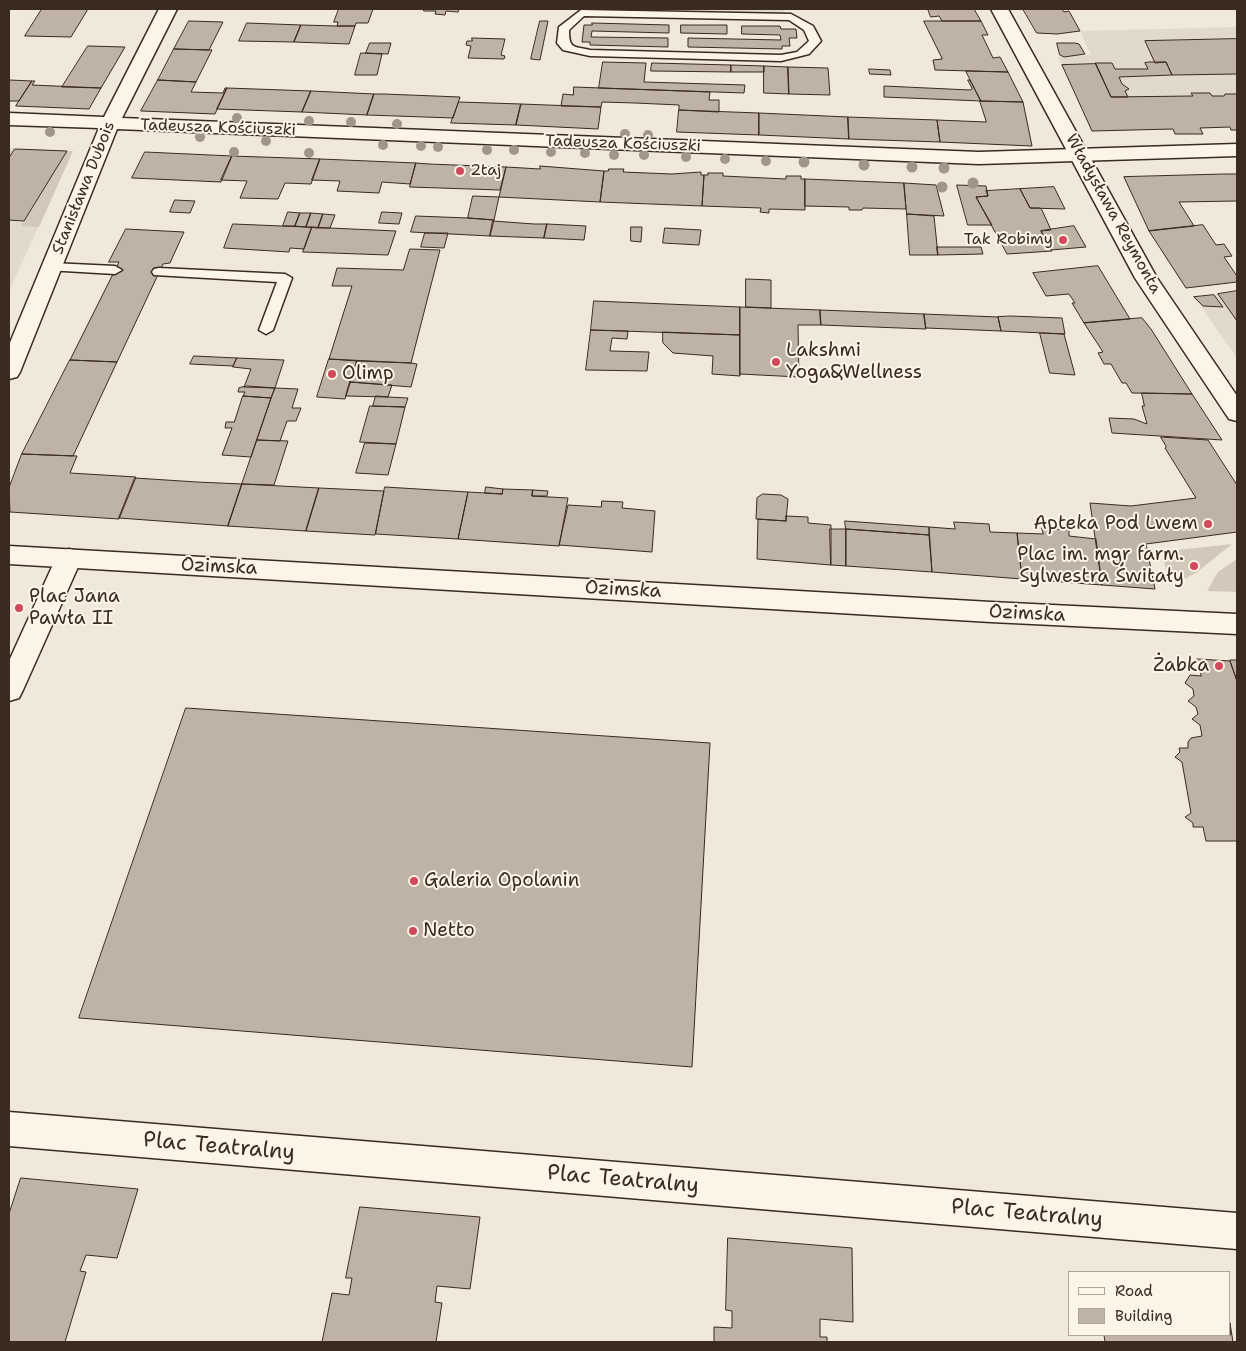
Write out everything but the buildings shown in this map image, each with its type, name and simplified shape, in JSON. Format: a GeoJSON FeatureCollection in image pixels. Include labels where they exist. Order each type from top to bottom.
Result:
{"type":"FeatureCollection","features":[{"type":"Feature","properties":{"kind":"street","name":"Stanisława Dubois"},"geometry":{"type":"LineString","coordinates":[[9,372],[110,124],[168,9]]}},
{"type":"Feature","properties":{"kind":"street","name":"Władysława Reymonta"},"geometry":{"type":"LineString","coordinates":[[999,9],[1146,278],[1237,413]]}},
{"type":"Feature","properties":{"kind":"street","name":"Tadeusza Kościuszki"},"geometry":{"type":"LineString","coordinates":[[9,119],[959,157],[1237,150]]}},
{"type":"Feature","properties":{"kind":"street","name":"Ozimska"},"geometry":{"type":"LineString","coordinates":[[9,555],[991,612],[1237,624]]}},
{"type":"Feature","properties":{"kind":"street"},"geometry":{"type":"LineString","coordinates":[[9,690],[69,558]]}},
{"type":"Feature","properties":{"kind":"street","name":"Plac Teatralny"},"geometry":{"type":"LineString","coordinates":[[9,1129],[1237,1231]]}},
{"type":"Feature","properties":{"kind":"lane"},"geometry":{"type":"LineString","coordinates":[[581,11],[790,13],[809,28],[815,41],[811,48],[802,54],[781,58],[578,52],[567,48],[563,43],[562,36],[567,24],[581,11]]}},
{"type":"Feature","properties":{"kind":"lane"},"geometry":{"type":"LineString","coordinates":[[52,267],[115,270]]}},
{"type":"Feature","properties":{"kind":"lane"},"geometry":{"type":"LineString","coordinates":[[159,272],[284,278],[266,330]]}},
{"type":"Feature","properties":{"kind":"shaded area"},"geometry":{"type":"Polygon","coordinates":[[[784,9],[785,13],[592,10],[784,9]]]}},
{"type":"Feature","properties":{"kind":"shaded area"},"geometry":{"type":"Polygon","coordinates":[[[1237,27],[1237,130],[1231,130],[1229,127],[1200,128],[1203,134],[1175,134],[1172,129],[1092,131],[1058,57],[1091,55],[1080,31],[1237,27]]]}},
{"type":"Feature","properties":{"kind":"shaded area"},"geometry":{"type":"Polygon","coordinates":[[[9,148],[73,151],[9,291],[9,148]]]}},
{"type":"Feature","properties":{"kind":"shaded area"},"geometry":{"type":"Polygon","coordinates":[[[67,151],[73,151],[39,227],[21,226],[67,151]]]}},
{"type":"Feature","properties":{"kind":"shaded area"},"geometry":{"type":"Polygon","coordinates":[[[1237,291],[1237,358],[1194,297],[1237,291]]]}},
{"type":"Feature","properties":{"kind":"shaded area"},"geometry":{"type":"Polygon","coordinates":[[[1232,544],[1196,573],[1184,579],[1167,574],[1163,557],[1168,551],[1232,544]]]}},
{"type":"Feature","properties":{"kind":"shaded area"},"geometry":{"type":"Polygon","coordinates":[[[1237,559],[1237,592],[1207,591],[1218,572],[1237,559]]]}},
{"type":"Feature","properties":{"kind":"place","name":"2taj"},"geometry":{"type":"Point","coordinates":[460,171]}},
{"type":"Feature","properties":{"kind":"place","name":"Tak Robimy"},"geometry":{"type":"Point","coordinates":[1063,240]}},
{"type":"Feature","properties":{"kind":"place","name":"Lakshmi Yoga&Wellness"},"geometry":{"type":"Point","coordinates":[776,362]}},
{"type":"Feature","properties":{"kind":"place","name":"Olimp"},"geometry":{"type":"Point","coordinates":[332,374]}},
{"type":"Feature","properties":{"kind":"place","name":"Apteka Pod Lwem"},"geometry":{"type":"Point","coordinates":[1208,524]}},
{"type":"Feature","properties":{"kind":"place","name":"Plac im. mgr farm. Sylwestra Świtały"},"geometry":{"type":"Point","coordinates":[1194,566]}},
{"type":"Feature","properties":{"kind":"place","name":"Plac Jana Pawła II"},"geometry":{"type":"Point","coordinates":[19,608]}},
{"type":"Feature","properties":{"kind":"place","name":"Żabka"},"geometry":{"type":"Point","coordinates":[1219,666]}},
{"type":"Feature","properties":{"kind":"place","name":"Galeria Opolanin"},"geometry":{"type":"Point","coordinates":[414,881]}},
{"type":"Feature","properties":{"kind":"place","name":"Netto"},"geometry":{"type":"Point","coordinates":[413,931]}}]}
